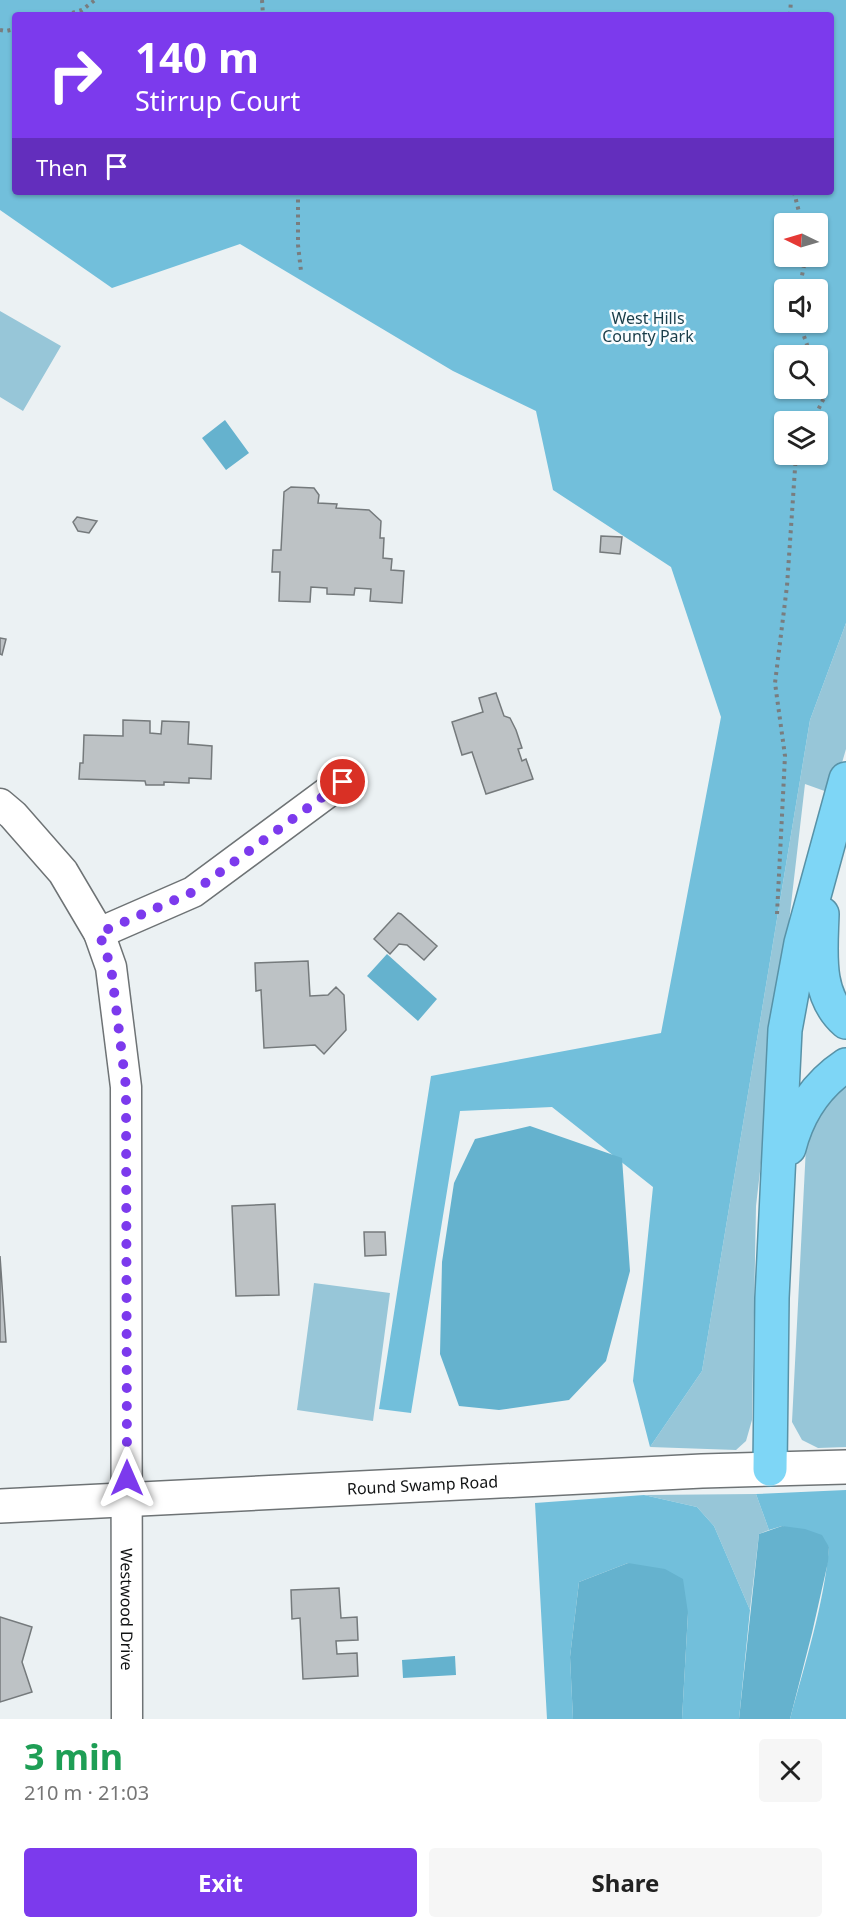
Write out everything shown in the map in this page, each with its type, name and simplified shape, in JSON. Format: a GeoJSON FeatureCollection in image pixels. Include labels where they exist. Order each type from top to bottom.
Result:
{"type":"FeatureCollection","features":[{"type":"Feature","properties":{"kind":"highway"},"geometry":{"type":"LineString","coordinates":[[770,1469],[772,1298],[785,1030],[801,943],[846,779]]}},
{"type":"Feature","properties":{"kind":"highway"},"geometry":{"type":"LineString","coordinates":[[824,858],[821,951],[824,988],[839,1016],[846,1022]]}},
{"type":"Feature","properties":{"kind":"highway"},"geometry":{"type":"LineString","coordinates":[[777,1214],[786,1159],[794,1129],[817,1088],[829,1076],[846,1065]]}},
{"type":"Feature","properties":{"kind":"street"},"geometry":{"type":"LineString","coordinates":[[99,933],[193,892],[343,782]]}},
{"type":"Feature","properties":{"kind":"street","name":"Westwood Drive"},"geometry":{"type":"LineString","coordinates":[[0,804],[13,814],[63,872],[99,933],[111,967],[126,1087],[127,1719]]}},
{"type":"Feature","properties":{"kind":"street","name":"Round Swamp Road"},"geometry":{"type":"LineString","coordinates":[[0,1506],[846,1467]]}},
{"type":"Feature","properties":{"kind":"path"},"geometry":{"type":"LineString","coordinates":[[75,12],[82,10],[95,0]]}},
{"type":"Feature","properties":{"kind":"path"},"geometry":{"type":"LineString","coordinates":[[298,195],[298,245],[301,271]]}},
{"type":"Feature","properties":{"kind":"path"},"geometry":{"type":"LineString","coordinates":[[795,195],[799,213]]}},
{"type":"Feature","properties":{"kind":"shaded area"},"geometry":{"type":"Polygon","coordinates":[[[0,311],[61,346],[23,411],[0,397],[0,311]]]}},
{"type":"Feature","properties":{"kind":"shaded area"},"geometry":{"type":"Polygon","coordinates":[[[225,420],[249,453],[226,470],[202,438],[225,420]]]}},
{"type":"Feature","properties":{"kind":"shaded area"},"geometry":{"type":"Polygon","coordinates":[[[846,623],[846,749],[833,794],[805,784],[756,1206],[752,1420],[746,1441],[736,1450],[650,1447],[702,1371],[810,720],[846,623]]]}},
{"type":"Feature","properties":{"kind":"shaded area"},"geometry":{"type":"Polygon","coordinates":[[[387,954],[437,999],[418,1021],[367,976],[387,954]]]}},
{"type":"Feature","properties":{"kind":"shaded area"},"geometry":{"type":"Polygon","coordinates":[[[846,1078],[846,1447],[818,1448],[802,1440],[792,1422],[807,1127],[846,1078]]]}},
{"type":"Feature","properties":{"kind":"shaded area"},"geometry":{"type":"Polygon","coordinates":[[[530,1126],[622,1158],[630,1271],[606,1361],[569,1400],[499,1410],[459,1406],[440,1354],[442,1262],[454,1183],[475,1139],[530,1126]]]}},
{"type":"Feature","properties":{"kind":"shaded area"},"geometry":{"type":"Polygon","coordinates":[[[314,1283],[390,1293],[373,1421],[297,1410],[314,1283]]]}},
{"type":"Feature","properties":{"kind":"shaded area"},"geometry":{"type":"Polygon","coordinates":[[[756,1494],[769,1530],[759,1534],[750,1610],[714,1526],[697,1507],[644,1495],[756,1494]]]}},
{"type":"Feature","properties":{"kind":"shaded area"},"geometry":{"type":"Polygon","coordinates":[[[782,1526],[805,1529],[822,1535],[829,1547],[828,1562],[790,1719],[739,1719],[759,1534],[782,1526]]]}},
{"type":"Feature","properties":{"kind":"shaded area"},"geometry":{"type":"Polygon","coordinates":[[[628,1563],[665,1569],[683,1579],[688,1613],[682,1719],[573,1719],[570,1657],[579,1582],[628,1563]]]}},
{"type":"Feature","properties":{"kind":"shaded area"},"geometry":{"type":"Polygon","coordinates":[[[455,1656],[456,1675],[403,1678],[402,1660],[455,1656]]]}},
{"type":"Feature","properties":{"kind":"green space","name":"West Hills County Park"},"geometry":{"type":"Polygon","coordinates":[[[0,0],[846,0],[846,623],[810,720],[702,1371],[650,1447],[633,1381],[653,1187],[552,1107],[460,1111],[411,1413],[379,1409],[431,1076],[661,1033],[721,717],[671,567],[553,490],[536,411],[453,371],[240,244],[112,288],[0,210],[0,0]]]}},
{"type":"Feature","properties":{"kind":"green space"},"geometry":{"type":"Polygon","coordinates":[[[846,1490],[846,1719],[790,1719],[818,1612],[829,1547],[782,1526],[769,1530],[756,1494],[846,1490]]]}},
{"type":"Feature","properties":{"kind":"green space"},"geometry":{"type":"Polygon","coordinates":[[[644,1495],[697,1507],[714,1526],[750,1610],[739,1719],[682,1719],[688,1613],[628,1563],[579,1582],[570,1657],[573,1719],[547,1719],[535,1503],[644,1495]]]}},
{"type":"Feature","properties":{"kind":"building"},"geometry":{"type":"Polygon","coordinates":[[[291,487],[314,488],[319,495],[318,503],[337,504],[336,508],[369,510],[381,521],[380,538],[384,538],[383,558],[392,559],[391,570],[404,571],[402,603],[370,601],[371,589],[355,588],[354,595],[327,594],[327,588],[311,587],[310,602],[279,601],[280,572],[272,572],[273,550],[281,550],[284,492],[291,487]]]}},
{"type":"Feature","properties":{"kind":"building"},"geometry":{"type":"Polygon","coordinates":[[[77,517],[97,521],[89,533],[78,531],[73,522],[77,517]]]}},
{"type":"Feature","properties":{"kind":"building"},"geometry":{"type":"Polygon","coordinates":[[[601,536],[622,537],[620,554],[600,552],[601,536]]]}},
{"type":"Feature","properties":{"kind":"building"},"geometry":{"type":"Polygon","coordinates":[[[0,638],[6,639],[2,655],[0,654],[0,638]]]}},
{"type":"Feature","properties":{"kind":"building"},"geometry":{"type":"Polygon","coordinates":[[[496,693],[504,716],[510,718],[516,730],[522,748],[518,749],[522,761],[526,759],[533,779],[486,794],[472,752],[462,755],[452,722],[483,712],[479,698],[496,693]]]}},
{"type":"Feature","properties":{"kind":"building"},"geometry":{"type":"Polygon","coordinates":[[[123,720],[150,721],[150,733],[161,734],[162,721],[189,722],[188,744],[212,746],[211,779],[189,778],[189,783],[164,782],[164,785],[146,785],[145,781],[79,779],[80,763],[83,763],[84,735],[123,736],[123,720]]]}},
{"type":"Feature","properties":{"kind":"building"},"geometry":{"type":"Polygon","coordinates":[[[398,913],[437,946],[424,960],[407,945],[399,944],[390,954],[374,939],[398,913]]]}},
{"type":"Feature","properties":{"kind":"building"},"geometry":{"type":"Polygon","coordinates":[[[308,961],[310,996],[328,995],[336,987],[344,995],[346,1030],[324,1054],[315,1045],[264,1048],[261,990],[256,991],[255,963],[308,961]]]}},
{"type":"Feature","properties":{"kind":"building"},"geometry":{"type":"Polygon","coordinates":[[[275,1204],[279,1295],[236,1296],[232,1206],[275,1204]]]}},
{"type":"Feature","properties":{"kind":"building"},"geometry":{"type":"Polygon","coordinates":[[[364,1232],[385,1232],[386,1255],[365,1256],[364,1232]]]}},
{"type":"Feature","properties":{"kind":"building"},"geometry":{"type":"Polygon","coordinates":[[[0,1256],[6,1342],[0,1342],[0,1256]]]}},
{"type":"Feature","properties":{"kind":"building"},"geometry":{"type":"Polygon","coordinates":[[[339,1588],[341,1618],[357,1617],[358,1640],[336,1641],[337,1654],[357,1653],[358,1676],[303,1679],[300,1618],[292,1619],[291,1590],[339,1588]]]}},
{"type":"Feature","properties":{"kind":"building"},"geometry":{"type":"Polygon","coordinates":[[[0,1617],[32,1627],[22,1662],[32,1692],[0,1702],[0,1617]]]}},
{"type":"Feature","properties":{"kind":"route"},"geometry":{"type":"LineString","coordinates":[[127,1478],[126,1087],[111,967],[99,933],[193,892],[343,782]]}}]}
